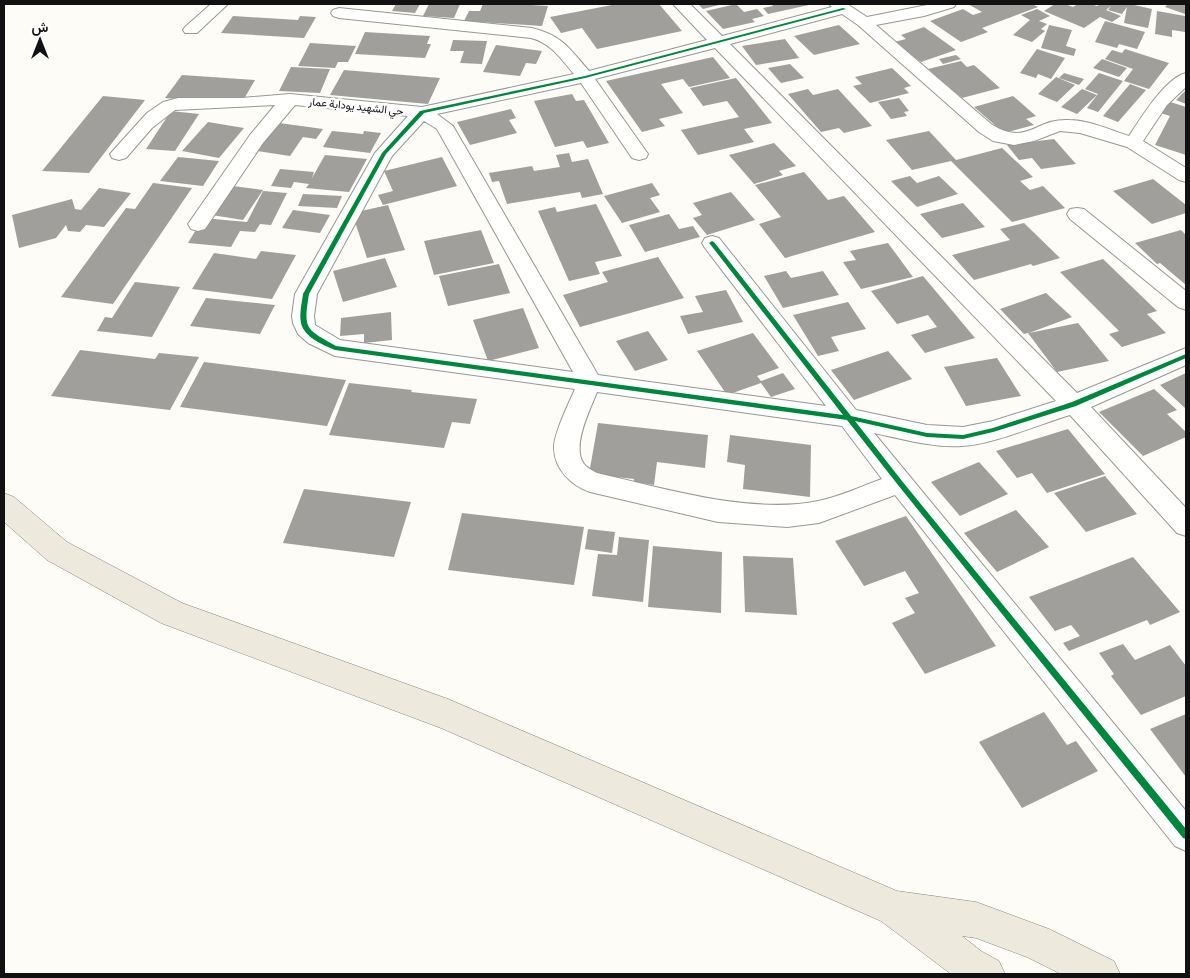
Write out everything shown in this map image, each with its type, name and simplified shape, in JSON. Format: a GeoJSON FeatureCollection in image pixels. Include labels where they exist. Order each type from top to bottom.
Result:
{"type":"FeatureCollection","features":[{"type":"Feature","properties":{"kind":"main road"},"geometry":{"type":"LineString","coordinates":[[4,505],[56,551],[172,613],[448,715],[894,908],[968,964],[986,974]]}},
{"type":"Feature","properties":{"kind":"main road"},"geometry":{"type":"LineString","coordinates":[[894,908],[976,920],[1036,942],[1101,974]]}},
{"type":"Feature","properties":{"kind":"street"},"geometry":{"type":"LineString","coordinates":[[191,30],[220,4]]}},
{"type":"Feature","properties":{"kind":"street"},"geometry":{"type":"LineString","coordinates":[[681,4],[1074,404],[1186,525]]}},
{"type":"Feature","properties":{"kind":"street"},"geometry":{"type":"LineString","coordinates":[[864,22],[924,11],[948,4]]}},
{"type":"Feature","properties":{"kind":"street"},"geometry":{"type":"LineString","coordinates":[[1186,176],[1133,143],[1069,125],[1056,126],[1028,137],[1014,139],[999,137],[984,128],[864,22],[841,6],[719,42],[423,118],[396,138],[384,153],[310,286],[304,301],[302,315],[303,326],[311,334],[335,348],[850,418],[926,435],[963,436],[994,430],[1074,404],[1186,356]]}},
{"type":"Feature","properties":{"kind":"street"},"geometry":{"type":"LineString","coordinates":[[339,13],[532,33],[546,37],[557,44],[585,77],[640,154]]}},
{"type":"Feature","properties":{"kind":"street"},"geometry":{"type":"LineString","coordinates":[[1133,143],[1160,102],[1186,78]]}},
{"type":"Feature","properties":{"kind":"street"},"geometry":{"type":"LineString","coordinates":[[198,224],[282,102]]}},
{"type":"Feature","properties":{"kind":"street"},"geometry":{"type":"LineString","coordinates":[[120,154],[156,114],[173,104],[282,102],[423,118],[444,126],[590,382]]}},
{"type":"Feature","properties":{"kind":"street"},"geometry":{"type":"LineString","coordinates":[[1077,214],[1186,302]]}},
{"type":"Feature","properties":{"kind":"street"},"geometry":{"type":"LineString","coordinates":[[712,244],[900,483],[1186,835]]}},
{"type":"Feature","properties":{"kind":"street"},"geometry":{"type":"LineString","coordinates":[[590,382],[575,417],[566,448],[570,462],[576,472],[590,482],[718,511],[787,516],[819,512],[900,483]]}},
{"type":"Feature","properties":{"kind":"building"},"geometry":{"type":"Polygon","coordinates":[[[396,4],[420,4],[415,13],[392,11],[396,4]]]}},
{"type":"Feature","properties":{"kind":"building"},"geometry":{"type":"Polygon","coordinates":[[[429,4],[460,4],[454,18],[423,16],[429,4]]]}},
{"type":"Feature","properties":{"kind":"building"},"geometry":{"type":"Polygon","coordinates":[[[483,4],[548,6],[542,26],[464,21],[469,11],[480,11],[483,4]]]}},
{"type":"Feature","properties":{"kind":"building"},"geometry":{"type":"Polygon","coordinates":[[[617,4],[659,4],[682,31],[597,49],[582,28],[561,33],[550,17],[617,4]]]}},
{"type":"Feature","properties":{"kind":"building"},"geometry":{"type":"Polygon","coordinates":[[[698,4],[723,4],[703,9],[698,4]]]}},
{"type":"Feature","properties":{"kind":"building"},"geometry":{"type":"Polygon","coordinates":[[[736,4],[744,12],[757,9],[764,16],[752,19],[755,22],[723,29],[706,11],[736,4]]]}},
{"type":"Feature","properties":{"kind":"building"},"geometry":{"type":"Polygon","coordinates":[[[771,4],[809,5],[768,14],[763,8],[773,6],[771,4]]]}},
{"type":"Feature","properties":{"kind":"building"},"geometry":{"type":"Polygon","coordinates":[[[968,4],[1032,4],[1038,7],[982,28],[988,32],[961,42],[930,21],[963,9],[973,15],[982,12],[968,4]]]}},
{"type":"Feature","properties":{"kind":"building"},"geometry":{"type":"Polygon","coordinates":[[[1055,4],[1065,4],[1073,7],[1078,4],[1097,6],[1100,4],[1130,4],[1152,9],[1148,28],[1124,23],[1127,7],[1122,14],[1108,10],[1111,6],[1106,10],[1121,16],[1112,22],[1100,17],[1084,28],[1044,11],[1055,4]]]}},
{"type":"Feature","properties":{"kind":"building"},"geometry":{"type":"Polygon","coordinates":[[[1168,4],[1186,4],[1185,14],[1165,7],[1168,4]]]}},
{"type":"Feature","properties":{"kind":"building"},"geometry":{"type":"Polygon","coordinates":[[[1037,9],[1050,16],[1039,21],[1047,24],[1041,29],[1045,31],[1032,42],[1013,35],[1030,20],[1021,15],[1037,9]]]}},
{"type":"Feature","properties":{"kind":"building"},"geometry":{"type":"Polygon","coordinates":[[[1157,11],[1185,16],[1185,32],[1172,30],[1172,37],[1155,34],[1157,11]]]}},
{"type":"Feature","properties":{"kind":"building"},"geometry":{"type":"Polygon","coordinates":[[[233,16],[298,20],[300,16],[316,17],[304,38],[221,33],[233,16]]]}},
{"type":"Feature","properties":{"kind":"building"},"geometry":{"type":"Polygon","coordinates":[[[1105,21],[1145,32],[1137,49],[1119,44],[1117,48],[1095,42],[1105,21]]]}},
{"type":"Feature","properties":{"kind":"building"},"geometry":{"type":"Polygon","coordinates":[[[839,25],[860,44],[814,55],[794,36],[839,25]]]}},
{"type":"Feature","properties":{"kind":"building"},"geometry":{"type":"Polygon","coordinates":[[[1049,25],[1072,30],[1066,46],[1076,49],[1074,56],[1041,48],[1049,25]]]}},
{"type":"Feature","properties":{"kind":"building"},"geometry":{"type":"Polygon","coordinates":[[[924,27],[956,50],[921,62],[894,42],[906,39],[901,35],[924,27]]]}},
{"type":"Feature","properties":{"kind":"building"},"geometry":{"type":"Polygon","coordinates":[[[365,32],[430,36],[427,44],[431,44],[425,58],[355,54],[365,32]]]}},
{"type":"Feature","properties":{"kind":"building"},"geometry":{"type":"Polygon","coordinates":[[[785,39],[799,58],[756,65],[742,46],[785,39]]]}},
{"type":"Feature","properties":{"kind":"building"},"geometry":{"type":"Polygon","coordinates":[[[453,40],[487,41],[482,64],[460,63],[464,51],[450,51],[453,40]]]}},
{"type":"Feature","properties":{"kind":"building"},"geometry":{"type":"Polygon","coordinates":[[[310,43],[356,46],[348,62],[338,62],[335,68],[298,66],[310,43]]]}},
{"type":"Feature","properties":{"kind":"building"},"geometry":{"type":"Polygon","coordinates":[[[496,45],[542,51],[536,64],[526,63],[520,76],[483,72],[496,45]]]}},
{"type":"Feature","properties":{"kind":"building"},"geometry":{"type":"Polygon","coordinates":[[[1037,49],[1065,58],[1051,79],[1038,74],[1036,78],[1020,73],[1037,49]]]}},
{"type":"Feature","properties":{"kind":"building"},"geometry":{"type":"Polygon","coordinates":[[[1125,49],[1169,63],[1149,89],[1124,81],[1133,69],[1105,59],[1112,50],[1122,53],[1125,49]]]}},
{"type":"Feature","properties":{"kind":"building"},"geometry":{"type":"Polygon","coordinates":[[[956,55],[961,59],[943,64],[939,59],[956,55]]]}},
{"type":"Feature","properties":{"kind":"building"},"geometry":{"type":"Polygon","coordinates":[[[713,57],[730,78],[689,87],[683,79],[661,84],[683,113],[659,119],[665,126],[642,132],[606,81],[713,57]]]}},
{"type":"Feature","properties":{"kind":"building"},"geometry":{"type":"Polygon","coordinates":[[[1102,59],[1127,68],[1119,77],[1093,68],[1102,59]]]}},
{"type":"Feature","properties":{"kind":"building"},"geometry":{"type":"Polygon","coordinates":[[[961,61],[967,67],[974,65],[1000,88],[962,98],[928,69],[961,61]]]}},
{"type":"Feature","properties":{"kind":"building"},"geometry":{"type":"Polygon","coordinates":[[[790,64],[804,78],[781,83],[768,68],[790,64]]]}},
{"type":"Feature","properties":{"kind":"building"},"geometry":{"type":"Polygon","coordinates":[[[291,67],[330,69],[320,93],[279,91],[291,67]]]}},
{"type":"Feature","properties":{"kind":"building"},"geometry":{"type":"Polygon","coordinates":[[[892,68],[911,86],[904,88],[909,93],[870,103],[853,86],[862,84],[855,77],[892,68]]]}},
{"type":"Feature","properties":{"kind":"building"},"geometry":{"type":"Polygon","coordinates":[[[344,70],[440,78],[428,104],[330,95],[344,70]]]}},
{"type":"Feature","properties":{"kind":"building"},"geometry":{"type":"Polygon","coordinates":[[[1064,73],[1084,79],[1079,85],[1059,78],[1064,73]]]}},
{"type":"Feature","properties":{"kind":"building"},"geometry":{"type":"Polygon","coordinates":[[[1099,73],[1123,81],[1098,112],[1087,108],[1098,94],[1085,89],[1099,73]]]}},
{"type":"Feature","properties":{"kind":"building"},"geometry":{"type":"Polygon","coordinates":[[[182,75],[255,80],[241,104],[165,98],[182,75]]]}},
{"type":"Feature","properties":{"kind":"building"},"geometry":{"type":"Polygon","coordinates":[[[1056,77],[1075,85],[1057,102],[1038,94],[1056,77]]]}},
{"type":"Feature","properties":{"kind":"building"},"geometry":{"type":"Polygon","coordinates":[[[736,78],[772,123],[744,129],[754,142],[698,155],[681,130],[739,117],[727,101],[703,106],[690,88],[736,78]]]}},
{"type":"Feature","properties":{"kind":"building"},"geometry":{"type":"Polygon","coordinates":[[[1130,84],[1146,90],[1118,122],[1103,116],[1130,84]]]}},
{"type":"Feature","properties":{"kind":"building"},"geometry":{"type":"Polygon","coordinates":[[[808,89],[813,95],[838,89],[872,126],[844,133],[839,128],[821,132],[788,94],[808,89]]]}},
{"type":"Feature","properties":{"kind":"building"},"geometry":{"type":"Polygon","coordinates":[[[1082,89],[1097,95],[1077,114],[1061,107],[1082,89]]]}},
{"type":"Feature","properties":{"kind":"building"},"geometry":{"type":"Polygon","coordinates":[[[1186,90],[1186,104],[1176,100],[1186,90]]]}},
{"type":"Feature","properties":{"kind":"building"},"geometry":{"type":"Polygon","coordinates":[[[572,94],[576,101],[584,100],[609,143],[587,148],[583,141],[555,147],[534,101],[572,94]]]}},
{"type":"Feature","properties":{"kind":"building"},"geometry":{"type":"Polygon","coordinates":[[[103,96],[145,100],[89,173],[42,171],[103,96]]]}},
{"type":"Feature","properties":{"kind":"building"},"geometry":{"type":"Polygon","coordinates":[[[1013,96],[1036,116],[1026,119],[1034,125],[1004,133],[974,107],[1013,96]]]}},
{"type":"Feature","properties":{"kind":"building"},"geometry":{"type":"Polygon","coordinates":[[[899,98],[909,111],[904,112],[907,116],[891,119],[878,102],[899,98]]]}},
{"type":"Feature","properties":{"kind":"building"},"geometry":{"type":"Polygon","coordinates":[[[1164,100],[1186,107],[1186,155],[1155,145],[1170,116],[1157,112],[1164,100]]]}},
{"type":"Feature","properties":{"kind":"building"},"geometry":{"type":"Polygon","coordinates":[[[511,109],[516,118],[509,120],[517,133],[470,145],[457,122],[511,109]]]}},
{"type":"Feature","properties":{"kind":"building"},"geometry":{"type":"Polygon","coordinates":[[[171,111],[199,114],[175,151],[146,149],[171,111]]]}},
{"type":"Feature","properties":{"kind":"building"},"geometry":{"type":"Polygon","coordinates":[[[208,122],[244,128],[219,158],[182,151],[208,122]]]}},
{"type":"Feature","properties":{"kind":"building"},"geometry":{"type":"Polygon","coordinates":[[[272,122],[323,129],[316,139],[303,137],[290,156],[251,150],[272,122]]]}},
{"type":"Feature","properties":{"kind":"building"},"geometry":{"type":"Polygon","coordinates":[[[332,131],[363,134],[364,131],[381,133],[370,153],[323,147],[332,131]]]}},
{"type":"Feature","properties":{"kind":"building"},"geometry":{"type":"Polygon","coordinates":[[[929,131],[956,160],[1002,148],[1033,177],[1020,181],[1030,190],[1043,186],[1065,208],[1012,222],[951,161],[912,170],[886,140],[929,131]]]}},
{"type":"Feature","properties":{"kind":"building"},"geometry":{"type":"Polygon","coordinates":[[[1054,139],[1076,164],[1041,169],[1032,158],[1019,160],[1007,145],[1054,139]]]}},
{"type":"Feature","properties":{"kind":"building"},"geometry":{"type":"Polygon","coordinates":[[[774,143],[796,166],[779,171],[783,175],[754,184],[729,155],[774,143]]]}},
{"type":"Feature","properties":{"kind":"building"},"geometry":{"type":"Polygon","coordinates":[[[569,153],[572,162],[588,159],[603,194],[582,198],[580,192],[507,204],[499,181],[492,182],[489,173],[532,166],[534,171],[560,167],[556,155],[569,153]]]}},
{"type":"Feature","properties":{"kind":"building"},"geometry":{"type":"Polygon","coordinates":[[[325,155],[367,159],[349,192],[306,188],[309,184],[294,182],[291,188],[271,186],[280,169],[314,172],[312,178],[325,155]]]}},
{"type":"Feature","properties":{"kind":"building"},"geometry":{"type":"Polygon","coordinates":[[[178,157],[219,161],[203,186],[160,181],[178,157]]]}},
{"type":"Feature","properties":{"kind":"building"},"geometry":{"type":"Polygon","coordinates":[[[442,157],[457,186],[383,205],[378,195],[393,191],[384,171],[442,157]]]}},
{"type":"Feature","properties":{"kind":"building"},"geometry":{"type":"Polygon","coordinates":[[[804,172],[828,200],[844,196],[875,232],[785,258],[759,224],[781,217],[755,185],[804,172]]]}},
{"type":"Feature","properties":{"kind":"building"},"geometry":{"type":"Polygon","coordinates":[[[910,176],[917,183],[939,176],[958,194],[917,207],[891,181],[910,176]]]}},
{"type":"Feature","properties":{"kind":"building"},"geometry":{"type":"Polygon","coordinates":[[[1153,179],[1186,205],[1186,213],[1152,224],[1113,191],[1153,179]]]}},
{"type":"Feature","properties":{"kind":"building"},"geometry":{"type":"Polygon","coordinates":[[[153,183],[192,188],[113,304],[61,297],[126,208],[135,209],[153,183]]]}},
{"type":"Feature","properties":{"kind":"building"},"geometry":{"type":"Polygon","coordinates":[[[652,183],[660,195],[650,198],[660,212],[622,223],[604,196],[652,183]]]}},
{"type":"Feature","properties":{"kind":"building"},"geometry":{"type":"Polygon","coordinates":[[[225,185],[263,190],[243,220],[205,214],[225,185]]]}},
{"type":"Feature","properties":{"kind":"building"},"geometry":{"type":"Polygon","coordinates":[[[99,188],[131,193],[104,227],[86,225],[80,232],[68,231],[66,225],[56,238],[19,248],[12,215],[72,199],[75,209],[81,210],[99,188]]]}},
{"type":"Feature","properties":{"kind":"building"},"geometry":{"type":"Polygon","coordinates":[[[263,191],[287,193],[271,225],[260,224],[255,232],[240,231],[231,247],[188,243],[203,218],[247,222],[263,191]]]}},
{"type":"Feature","properties":{"kind":"building"},"geometry":{"type":"Polygon","coordinates":[[[731,192],[755,220],[707,235],[693,218],[702,215],[693,203],[731,192]]]}},
{"type":"Feature","properties":{"kind":"building"},"geometry":{"type":"Polygon","coordinates":[[[303,194],[342,196],[337,208],[298,206],[303,194]]]}},
{"type":"Feature","properties":{"kind":"building"},"geometry":{"type":"Polygon","coordinates":[[[963,203],[985,227],[942,238],[920,214],[963,203]]]}},
{"type":"Feature","properties":{"kind":"building"},"geometry":{"type":"Polygon","coordinates":[[[596,204],[622,256],[595,262],[600,274],[569,281],[538,211],[555,207],[557,212],[596,204]]]}},
{"type":"Feature","properties":{"kind":"building"},"geometry":{"type":"Polygon","coordinates":[[[388,205],[405,250],[367,258],[352,213],[388,205]]]}},
{"type":"Feature","properties":{"kind":"building"},"geometry":{"type":"Polygon","coordinates":[[[293,210],[330,215],[320,233],[282,228],[293,210]]]}},
{"type":"Feature","properties":{"kind":"building"},"geometry":{"type":"Polygon","coordinates":[[[669,214],[679,229],[693,226],[700,237],[645,252],[629,225],[669,214]]]}},
{"type":"Feature","properties":{"kind":"building"},"geometry":{"type":"Polygon","coordinates":[[[1024,223],[1060,258],[974,280],[952,255],[1010,240],[1000,229],[1024,223]]]}},
{"type":"Feature","properties":{"kind":"building"},"geometry":{"type":"Polygon","coordinates":[[[481,230],[494,263],[434,275],[424,241],[481,230]]]}},
{"type":"Feature","properties":{"kind":"building"},"geometry":{"type":"Polygon","coordinates":[[[1181,230],[1186,235],[1186,285],[1160,263],[1157,264],[1135,243],[1181,230]]]}},
{"type":"Feature","properties":{"kind":"building"},"geometry":{"type":"Polygon","coordinates":[[[888,243],[913,277],[861,289],[843,262],[856,260],[850,251],[888,243]]]}},
{"type":"Feature","properties":{"kind":"building"},"geometry":{"type":"Polygon","coordinates":[[[261,251],[296,255],[272,299],[192,289],[214,253],[256,259],[261,251]]]}},
{"type":"Feature","properties":{"kind":"building"},"geometry":{"type":"Polygon","coordinates":[[[658,257],[684,298],[580,327],[563,295],[608,282],[602,272],[658,257]]]}},
{"type":"Feature","properties":{"kind":"building"},"geometry":{"type":"Polygon","coordinates":[[[385,258],[397,287],[343,302],[333,271],[385,258]]]}},
{"type":"Feature","properties":{"kind":"building"},"geometry":{"type":"Polygon","coordinates":[[[1103,259],[1157,311],[1147,314],[1166,333],[1122,347],[1109,334],[1119,331],[1060,272],[1103,259]]]}},
{"type":"Feature","properties":{"kind":"building"},"geometry":{"type":"Polygon","coordinates":[[[499,264],[510,293],[448,306],[439,276],[499,264]]]}},
{"type":"Feature","properties":{"kind":"building"},"geometry":{"type":"Polygon","coordinates":[[[786,271],[791,278],[823,271],[839,295],[783,308],[764,276],[786,271]]]}},
{"type":"Feature","properties":{"kind":"building"},"geometry":{"type":"Polygon","coordinates":[[[923,276],[975,338],[925,353],[911,335],[937,327],[928,315],[897,324],[871,291],[923,276]]]}},
{"type":"Feature","properties":{"kind":"building"},"geometry":{"type":"Polygon","coordinates":[[[135,282],[180,287],[152,337],[97,331],[105,317],[112,318],[135,282]]]}},
{"type":"Feature","properties":{"kind":"building"},"geometry":{"type":"Polygon","coordinates":[[[726,290],[743,322],[688,334],[680,316],[703,312],[695,296],[726,290]]]}},
{"type":"Feature","properties":{"kind":"building"},"geometry":{"type":"Polygon","coordinates":[[[1046,293],[1072,317],[1029,333],[1078,323],[1109,361],[1057,372],[1028,333],[1024,334],[1000,309],[1046,293]]]}},
{"type":"Feature","properties":{"kind":"building"},"geometry":{"type":"Polygon","coordinates":[[[206,298],[275,305],[260,334],[190,326],[206,298]]]}},
{"type":"Feature","properties":{"kind":"building"},"geometry":{"type":"Polygon","coordinates":[[[848,302],[866,329],[831,337],[839,351],[818,356],[793,315],[848,302]]]}},
{"type":"Feature","properties":{"kind":"building"},"geometry":{"type":"Polygon","coordinates":[[[523,308],[539,348],[488,361],[473,320],[523,308]]]}},
{"type":"Feature","properties":{"kind":"building"},"geometry":{"type":"Polygon","coordinates":[[[391,312],[392,340],[364,343],[364,334],[340,336],[341,318],[391,312]]]}},
{"type":"Feature","properties":{"kind":"building"},"geometry":{"type":"Polygon","coordinates":[[[648,331],[668,360],[635,371],[616,341],[648,331]]]}},
{"type":"Feature","properties":{"kind":"building"},"geometry":{"type":"Polygon","coordinates":[[[753,333],[779,368],[757,376],[761,381],[783,373],[795,389],[771,397],[761,383],[727,395],[697,351],[753,333]]]}},
{"type":"Feature","properties":{"kind":"building"},"geometry":{"type":"Polygon","coordinates":[[[80,350],[155,359],[159,353],[199,357],[170,410],[51,396],[80,350]]]}},
{"type":"Feature","properties":{"kind":"building"},"geometry":{"type":"Polygon","coordinates":[[[888,351],[912,379],[854,400],[831,370],[888,351]]]}},
{"type":"Feature","properties":{"kind":"building"},"geometry":{"type":"Polygon","coordinates":[[[997,358],[1021,396],[966,406],[944,367],[997,358]]]}},
{"type":"Feature","properties":{"kind":"building"},"geometry":{"type":"Polygon","coordinates":[[[204,362],[346,380],[327,426],[180,407],[204,362]]]}},
{"type":"Feature","properties":{"kind":"building"},"geometry":{"type":"Polygon","coordinates":[[[1186,373],[1186,407],[1185,408],[1160,385],[1186,373]]]}},
{"type":"Feature","properties":{"kind":"building"},"geometry":{"type":"Polygon","coordinates":[[[349,383],[477,399],[470,424],[452,422],[444,448],[329,435],[349,383]]]}},
{"type":"Feature","properties":{"kind":"building"},"geometry":{"type":"Polygon","coordinates":[[[1154,389],[1177,410],[1167,414],[1186,432],[1186,437],[1143,456],[1099,412],[1154,389]]]}},
{"type":"Feature","properties":{"kind":"building"},"geometry":{"type":"Polygon","coordinates":[[[598,423],[708,435],[705,468],[657,462],[654,485],[634,482],[634,479],[589,474],[598,423]]]}},
{"type":"Feature","properties":{"kind":"building"},"geometry":{"type":"Polygon","coordinates":[[[1068,429],[1105,474],[1047,493],[1032,473],[1017,478],[996,451],[1068,429]]]}},
{"type":"Feature","properties":{"kind":"building"},"geometry":{"type":"Polygon","coordinates":[[[730,435],[811,445],[810,497],[743,489],[745,465],[727,462],[730,435]]]}},
{"type":"Feature","properties":{"kind":"building"},"geometry":{"type":"Polygon","coordinates":[[[979,462],[1008,494],[960,516],[931,482],[979,462]]]}},
{"type":"Feature","properties":{"kind":"building"},"geometry":{"type":"Polygon","coordinates":[[[1105,476],[1137,514],[1086,532],[1054,493],[1105,476]]]}},
{"type":"Feature","properties":{"kind":"building"},"geometry":{"type":"Polygon","coordinates":[[[304,489],[411,502],[394,557],[283,543],[304,489]]]}},
{"type":"Feature","properties":{"kind":"building"},"geometry":{"type":"Polygon","coordinates":[[[1016,510],[1049,547],[997,572],[964,533],[1016,510]]]}},
{"type":"Feature","properties":{"kind":"building"},"geometry":{"type":"Polygon","coordinates":[[[462,513],[584,527],[574,585],[448,570],[462,513]]]}},
{"type":"Feature","properties":{"kind":"building"},"geometry":{"type":"Polygon","coordinates":[[[906,516],[996,646],[925,674],[892,623],[915,613],[905,598],[919,593],[905,571],[864,586],[835,541],[906,516]]]}},
{"type":"Feature","properties":{"kind":"building"},"geometry":{"type":"Polygon","coordinates":[[[588,529],[615,532],[612,553],[585,549],[588,529]]]}},
{"type":"Feature","properties":{"kind":"building"},"geometry":{"type":"Polygon","coordinates":[[[619,537],[649,540],[643,602],[592,596],[598,554],[617,555],[619,537]]]}},
{"type":"Feature","properties":{"kind":"building"},"geometry":{"type":"Polygon","coordinates":[[[653,546],[722,552],[721,613],[648,607],[653,546]]]}},
{"type":"Feature","properties":{"kind":"building"},"geometry":{"type":"Polygon","coordinates":[[[743,556],[793,558],[797,615],[745,612],[743,556]]]}},
{"type":"Feature","properties":{"kind":"building"},"geometry":{"type":"Polygon","coordinates":[[[1133,557],[1180,612],[1150,625],[1147,620],[1069,651],[1063,643],[1080,636],[1071,625],[1055,631],[1029,597],[1133,557]]]}},
{"type":"Feature","properties":{"kind":"building"},"geometry":{"type":"Polygon","coordinates":[[[1123,644],[1135,660],[1170,645],[1186,666],[1186,696],[1141,715],[1111,676],[1114,674],[1099,653],[1123,644]]]}},
{"type":"Feature","properties":{"kind":"building"},"geometry":{"type":"Polygon","coordinates":[[[1044,712],[1067,745],[1076,741],[1098,771],[1022,808],[979,742],[1044,712]]]}},
{"type":"Feature","properties":{"kind":"building"},"geometry":{"type":"Polygon","coordinates":[[[1186,714],[1186,777],[1150,729],[1186,714]]]}},
{"type":"Feature","properties":{"kind":"cycle path","name":"حي الشهيد يودابة عمار"},"geometry":{"type":"LineString","coordinates":[[844,9],[585,77],[422,112],[384,153],[306,294],[303,316],[306,328],[310,333],[335,348],[850,418],[927,435],[963,437],[993,430],[1074,404],[1186,356]]}},
{"type":"Feature","properties":{"kind":"cycle path"},"geometry":{"type":"LineString","coordinates":[[712,243],[900,483],[1186,835]]}}]}
